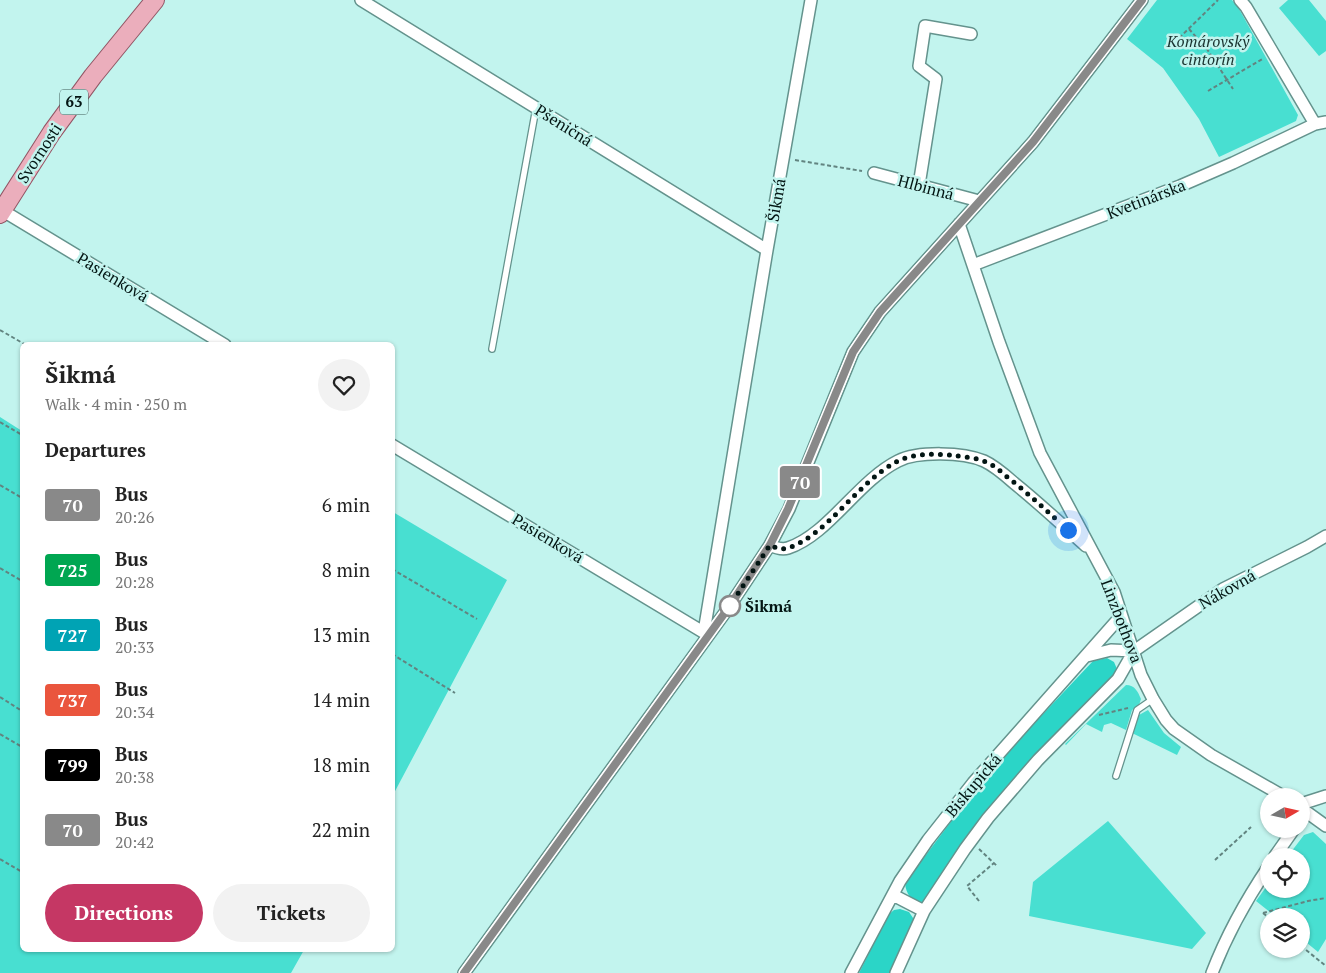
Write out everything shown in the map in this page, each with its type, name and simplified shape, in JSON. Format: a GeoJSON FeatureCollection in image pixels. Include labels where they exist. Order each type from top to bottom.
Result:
{"type":"FeatureCollection","features":[{"type":"Feature","properties":{"kind":"main road","name":"Svornosti"},"geometry":{"type":"LineString","coordinates":[[1,211],[52,132],[92,76],[155,0]]}},
{"type":"Feature","properties":{"kind":"street","name":"Pšeničná"},"geometry":{"type":"LineString","coordinates":[[361,0],[767,250]]}},
{"type":"Feature","properties":{"kind":"street","name":"Šikmá"},"geometry":{"type":"LineString","coordinates":[[706,633],[767,250],[811,0]]}},
{"type":"Feature","properties":{"kind":"street"},"geometry":{"type":"LineString","coordinates":[[464,973],[770,545],[792,501],[853,352],[880,312],[1033,142],[1142,0]]}},
{"type":"Feature","properties":{"kind":"street","name":"Kvetinárska"},"geometry":{"type":"LineString","coordinates":[[973,265],[1180,186],[1321,123],[1273,53],[1240,0]]}},
{"type":"Feature","properties":{"kind":"street"},"geometry":{"type":"LineString","coordinates":[[919,185],[936,80],[919,66],[925,26],[971,34]]}},
{"type":"Feature","properties":{"kind":"street","name":"Hlbinná"},"geometry":{"type":"LineString","coordinates":[[874,173],[979,201]]}},
{"type":"Feature","properties":{"kind":"street","name":"Pasienková"},"geometry":{"type":"LineString","coordinates":[[1,211],[221,342]]}},
{"type":"Feature","properties":{"kind":"street","name":"Linzbothova"},"geometry":{"type":"LineString","coordinates":[[959,224],[1040,453],[1114,592],[1150,701],[1174,729],[1211,755],[1269,788]]}},
{"type":"Feature","properties":{"kind":"street","name":"Pasienková"},"geometry":{"type":"LineString","coordinates":[[395,447],[706,633]]}},
{"type":"Feature","properties":{"kind":"street"},"geometry":{"type":"LineString","coordinates":[[770,545],[776,548],[785,548],[798,544],[831,519],[857,492],[888,467],[904,458],[929,454],[974,458],[992,464],[1091,550]]}},
{"type":"Feature","properties":{"kind":"street","name":"Nákovná"},"geometry":{"type":"LineString","coordinates":[[1134,651],[1223,588],[1326,536]]}},
{"type":"Feature","properties":{"kind":"street","name":"Biskupická"},"geometry":{"type":"LineString","coordinates":[[851,973],[913,861],[973,783],[1122,616]]}},
{"type":"Feature","properties":{"kind":"street"},"geometry":{"type":"LineString","coordinates":[[1087,656],[1111,650],[1134,651]]}},
{"type":"Feature","properties":{"kind":"street","name":"Biskupická"},"geometry":{"type":"LineString","coordinates":[[896,973],[924,911],[965,849],[988,818],[1038,760],[1118,679],[1134,651]]}},
{"type":"Feature","properties":{"kind":"street"},"geometry":{"type":"LineString","coordinates":[[1310,801],[1326,796]]}},
{"type":"Feature","properties":{"kind":"street"},"geometry":{"type":"LineString","coordinates":[[1310,817],[1326,826]]}},
{"type":"Feature","properties":{"kind":"street"},"geometry":{"type":"LineString","coordinates":[[1212,973],[1244,903],[1260,879]]}},
{"type":"Feature","properties":{"kind":"street"},"geometry":{"type":"LineString","coordinates":[[893,895],[924,911]]}},
{"type":"Feature","properties":{"kind":"lane"},"geometry":{"type":"LineString","coordinates":[[492,349],[536,107]]}},
{"type":"Feature","properties":{"kind":"lane"},"geometry":{"type":"LineString","coordinates":[[1116,776],[1137,710],[1150,701]]}},
{"type":"Feature","properties":{"kind":"path"},"geometry":{"type":"LineString","coordinates":[[1170,47],[1218,0]]}},
{"type":"Feature","properties":{"kind":"path"},"geometry":{"type":"LineString","coordinates":[[1189,28],[1207,49],[1233,89]]}},
{"type":"Feature","properties":{"kind":"path"},"geometry":{"type":"LineString","coordinates":[[1208,91],[1273,53]]}},
{"type":"Feature","properties":{"kind":"path"},"geometry":{"type":"LineString","coordinates":[[792,159],[874,173]]}},
{"type":"Feature","properties":{"kind":"path"},"geometry":{"type":"LineString","coordinates":[[0,330],[21,342]]}},
{"type":"Feature","properties":{"kind":"path"},"geometry":{"type":"LineString","coordinates":[[0,422],[20,435]]}},
{"type":"Feature","properties":{"kind":"path"},"geometry":{"type":"LineString","coordinates":[[0,485],[20,497]]}},
{"type":"Feature","properties":{"kind":"path"},"geometry":{"type":"LineString","coordinates":[[0,568],[20,580]]}},
{"type":"Feature","properties":{"kind":"path"},"geometry":{"type":"LineString","coordinates":[[395,571],[477,619]]}},
{"type":"Feature","properties":{"kind":"path"},"geometry":{"type":"LineString","coordinates":[[395,656],[455,693]]}},
{"type":"Feature","properties":{"kind":"path"},"geometry":{"type":"LineString","coordinates":[[0,697],[20,710]]}},
{"type":"Feature","properties":{"kind":"path"},"geometry":{"type":"LineString","coordinates":[[1099,715],[1150,701]]}},
{"type":"Feature","properties":{"kind":"path"},"geometry":{"type":"LineString","coordinates":[[0,734],[20,746]]}},
{"type":"Feature","properties":{"kind":"path"},"geometry":{"type":"LineString","coordinates":[[1215,860],[1250,827]]}},
{"type":"Feature","properties":{"kind":"path"},"geometry":{"type":"LineString","coordinates":[[976,846],[997,866]]}},
{"type":"Feature","properties":{"kind":"path"},"geometry":{"type":"LineString","coordinates":[[0,859],[20,871]]}},
{"type":"Feature","properties":{"kind":"path"},"geometry":{"type":"LineString","coordinates":[[979,901],[967,886],[994,863]]}},
{"type":"Feature","properties":{"kind":"path"},"geometry":{"type":"LineString","coordinates":[[1281,908],[1326,898]]}},
{"type":"Feature","properties":{"kind":"path"},"geometry":{"type":"LineString","coordinates":[[1310,953],[1326,966]]}},
{"type":"Feature","properties":{"kind":"green space","name":"Komárovský cintorín"},"geometry":{"type":"Polygon","coordinates":[[[1157,0],[1232,0],[1238,7],[1298,115],[1296,121],[1219,157],[1199,119],[1163,68],[1127,39],[1157,0]]]}},
{"type":"Feature","properties":{"kind":"green space"},"geometry":{"type":"Polygon","coordinates":[[[1288,0],[1309,0],[1326,21],[1326,51],[1319,56],[1279,8],[1288,0]]]}},
{"type":"Feature","properties":{"kind":"green space"},"geometry":{"type":"Polygon","coordinates":[[[0,417],[20,430],[20,952],[303,952],[291,973],[0,973],[0,417]]]}},
{"type":"Feature","properties":{"kind":"green space"},"geometry":{"type":"Polygon","coordinates":[[[395,513],[507,580],[395,791],[395,513]]]}},
{"type":"Feature","properties":{"kind":"green space"},"geometry":{"type":"Polygon","coordinates":[[[1126,685],[1134,688],[1141,699],[1139,705],[1132,710],[1126,730],[1111,723],[1104,725],[1102,732],[1086,724],[1065,744],[1126,685]]]}},
{"type":"Feature","properties":{"kind":"green space"},"geometry":{"type":"Polygon","coordinates":[[[1148,710],[1164,733],[1181,747],[1177,755],[1132,733],[1139,715],[1148,710]]]}},
{"type":"Feature","properties":{"kind":"green space"},"geometry":{"type":"Polygon","coordinates":[[[1108,821],[1206,933],[1192,949],[1029,916],[1033,882],[1108,821]]]}},
{"type":"Feature","properties":{"kind":"green space"},"geometry":{"type":"Polygon","coordinates":[[[1313,832],[1326,844],[1326,939],[1318,952],[1310,945],[1310,908],[1265,908],[1256,901],[1260,895],[1260,898],[1310,898],[1310,848],[1294,848],[1302,838],[1310,838],[1310,833],[1313,832]]]}},
{"type":"Feature","properties":{"kind":"shaded area"},"geometry":{"type":"Polygon","coordinates":[[[1107,658],[1114,662],[1117,669],[1111,679],[1055,734],[1004,791],[928,897],[923,902],[912,899],[908,894],[905,883],[961,808],[1027,731],[1093,661],[1107,658]]]}},
{"type":"Feature","properties":{"kind":"shaded area"},"geometry":{"type":"Polygon","coordinates":[[[900,909],[909,912],[913,918],[913,925],[890,973],[859,973],[888,915],[894,910],[900,909]]]}},
{"type":"Feature","properties":{"kind":"bus line","name":"70"},"geometry":{"type":"LineString","coordinates":[[464,973],[729,607],[770,545],[803,476],[853,352],[880,312],[1033,142],[1142,0]]}},
{"type":"Feature","properties":{"kind":"place","name":"Šikmá"},"geometry":{"type":"Point","coordinates":[730,606]}},
{"type":"Feature","properties":{"kind":"route"},"geometry":{"type":"LineString","coordinates":[[730,606],[770,545],[776,548],[788,548],[798,544],[831,519],[857,492],[883,470],[904,458],[916,455],[958,456],[978,459],[992,464],[1068,530]]}}]}
